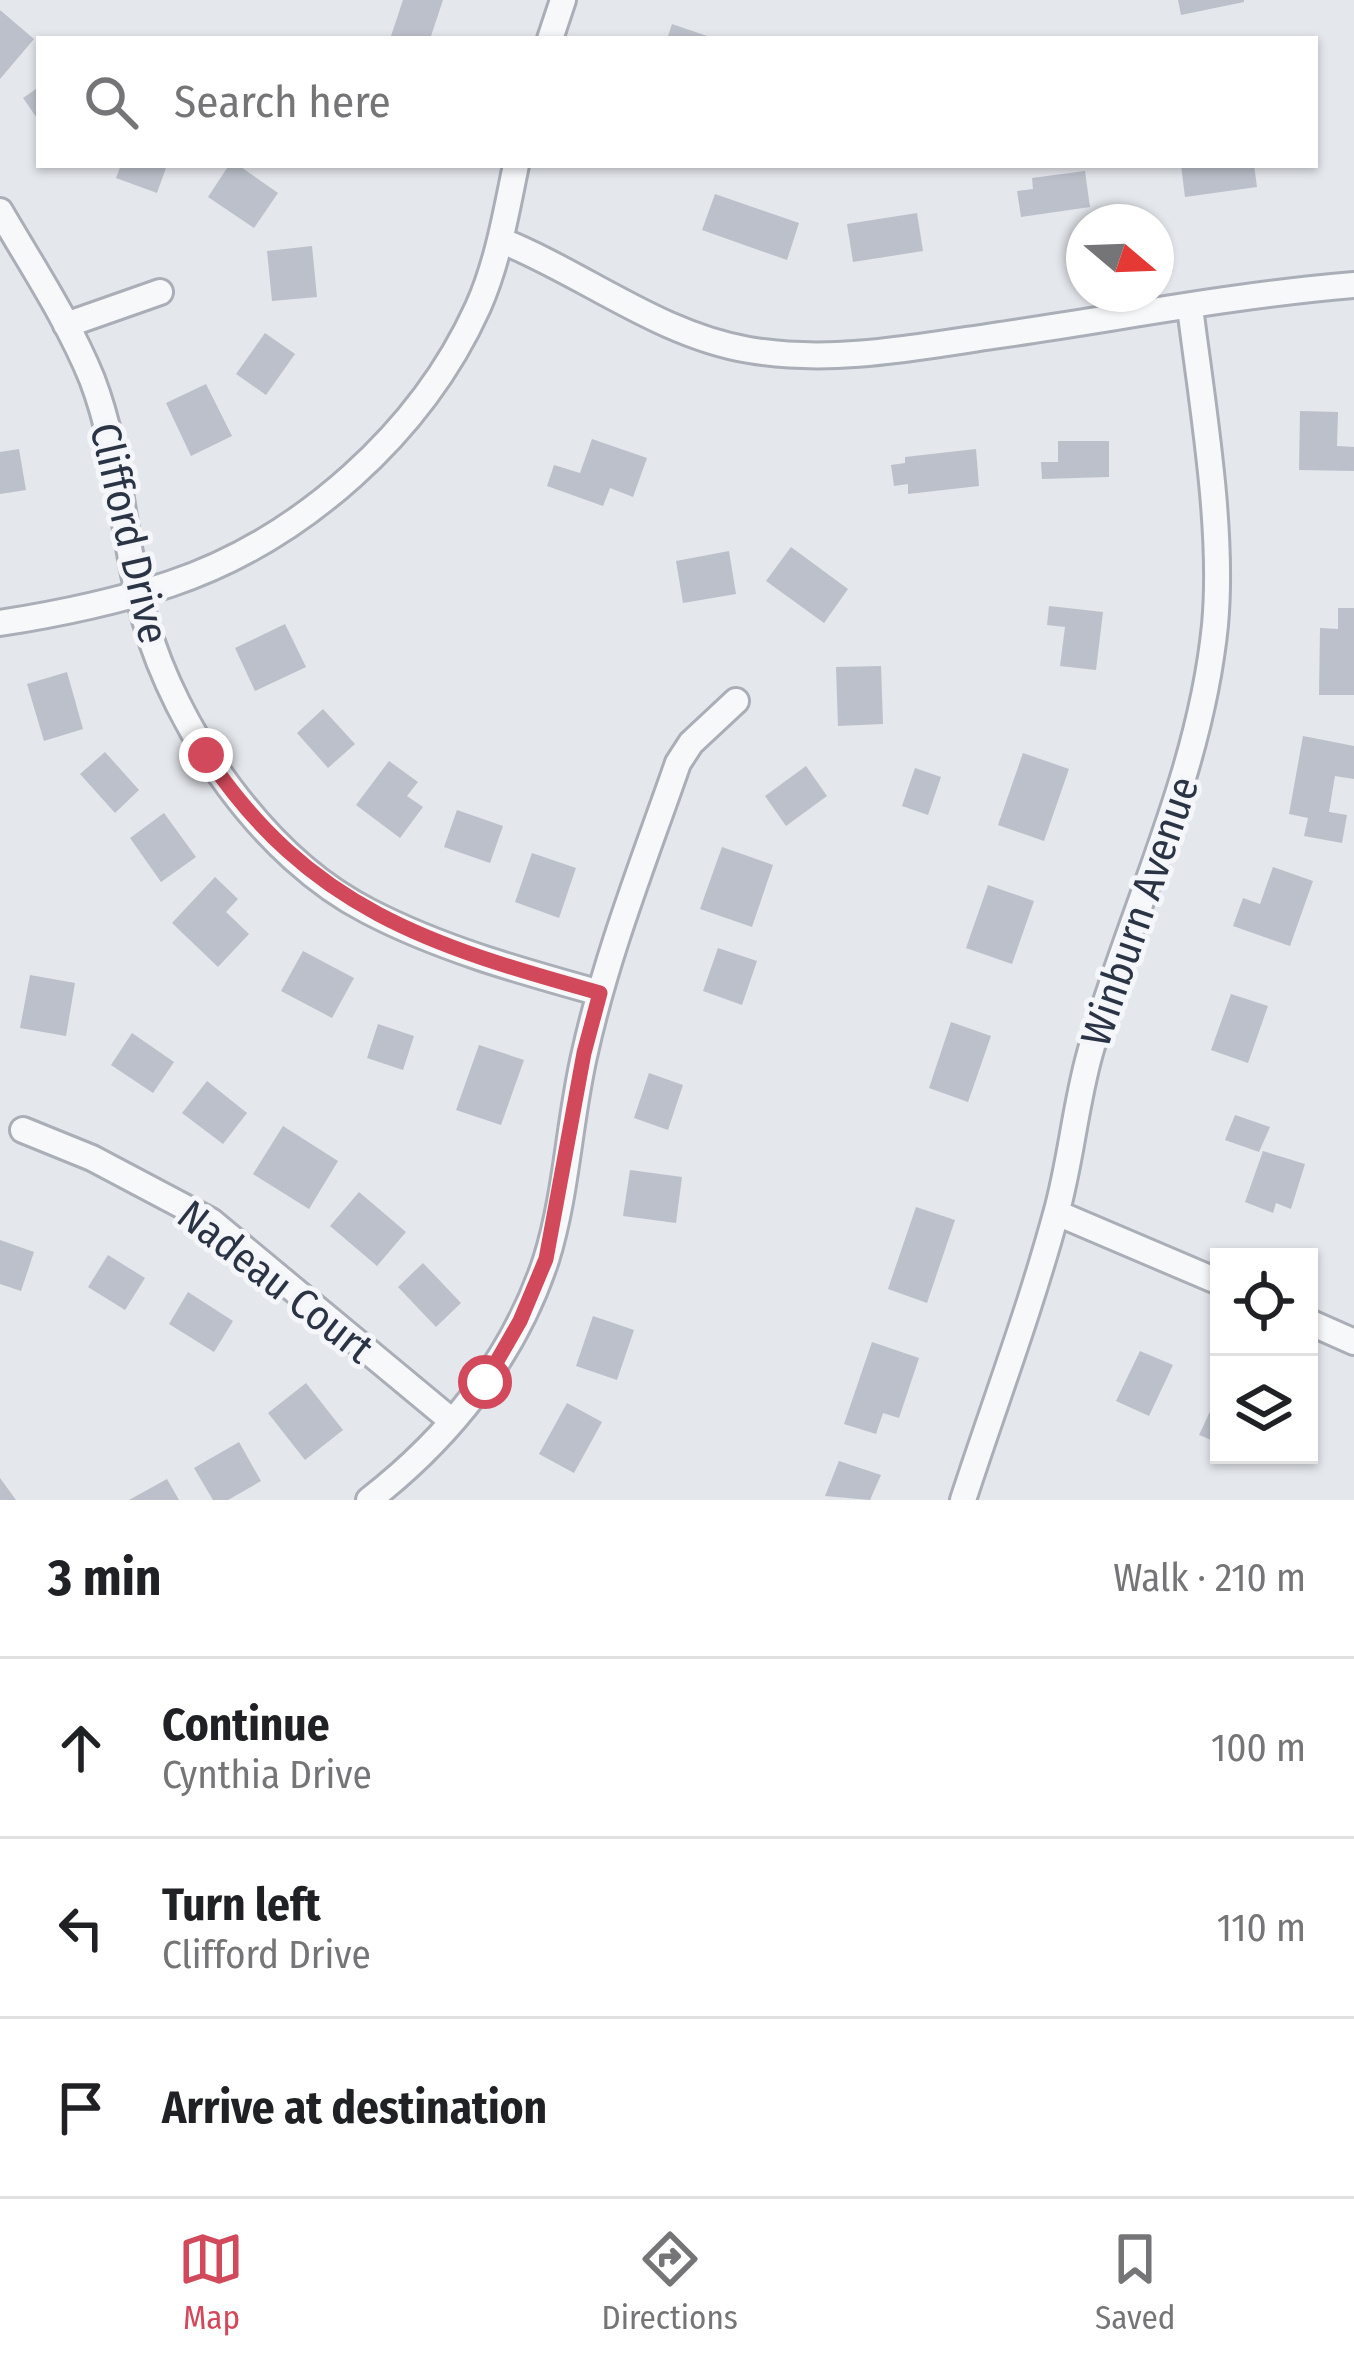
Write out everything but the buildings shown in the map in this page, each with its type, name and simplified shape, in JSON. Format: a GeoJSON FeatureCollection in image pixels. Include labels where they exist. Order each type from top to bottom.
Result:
{"type":"FeatureCollection","features":[{"type":"Feature","properties":{"kind":"street"},"geometry":{"type":"LineString","coordinates":[[551,36],[563,0]]}},
{"type":"Feature","properties":{"kind":"street"},"geometry":{"type":"LineString","coordinates":[[0,623],[95,605],[172,583],[285,528],[359,468],[398,429],[453,355],[477,308],[500,240],[515,168]]}},
{"type":"Feature","properties":{"kind":"street","name":"Clifford Drive"},"geometry":{"type":"LineString","coordinates":[[0,211],[66,325],[105,416],[139,593],[158,658],[206,755],[255,820],[364,909],[421,936],[600,993]]}},
{"type":"Feature","properties":{"kind":"street"},"geometry":{"type":"LineString","coordinates":[[500,240],[544,257],[629,305],[688,331],[766,352],[884,353],[1354,285]]}},
{"type":"Feature","properties":{"kind":"street"},"geometry":{"type":"LineString","coordinates":[[66,325],[160,292]]}},
{"type":"Feature","properties":{"kind":"street","name":"Winburn Avenue"},"geometry":{"type":"LineString","coordinates":[[963,1500],[1057,1213],[1090,1054],[1192,754],[1215,622],[1206,438],[1190,307]]}},
{"type":"Feature","properties":{"kind":"street"},"geometry":{"type":"LineString","coordinates":[[369,1500],[426,1451],[504,1354],[546,1259],[584,1053],[678,763],[691,743],[736,701]]}},
{"type":"Feature","properties":{"kind":"street","name":"Nadeau Court"},"geometry":{"type":"LineString","coordinates":[[23,1130],[92,1158],[211,1221],[452,1421]]}},
{"type":"Feature","properties":{"kind":"street"},"geometry":{"type":"LineString","coordinates":[[1057,1213],[1210,1278]]}},
{"type":"Feature","properties":{"kind":"street"},"geometry":{"type":"LineString","coordinates":[[1318,1326],[1354,1342]]}},
{"type":"Feature","properties":{"kind":"route"},"geometry":{"type":"LineString","coordinates":[[206,755],[255,820],[364,909],[459,951],[600,993],[584,1053],[546,1259],[504,1354],[485,1382]]}}]}
